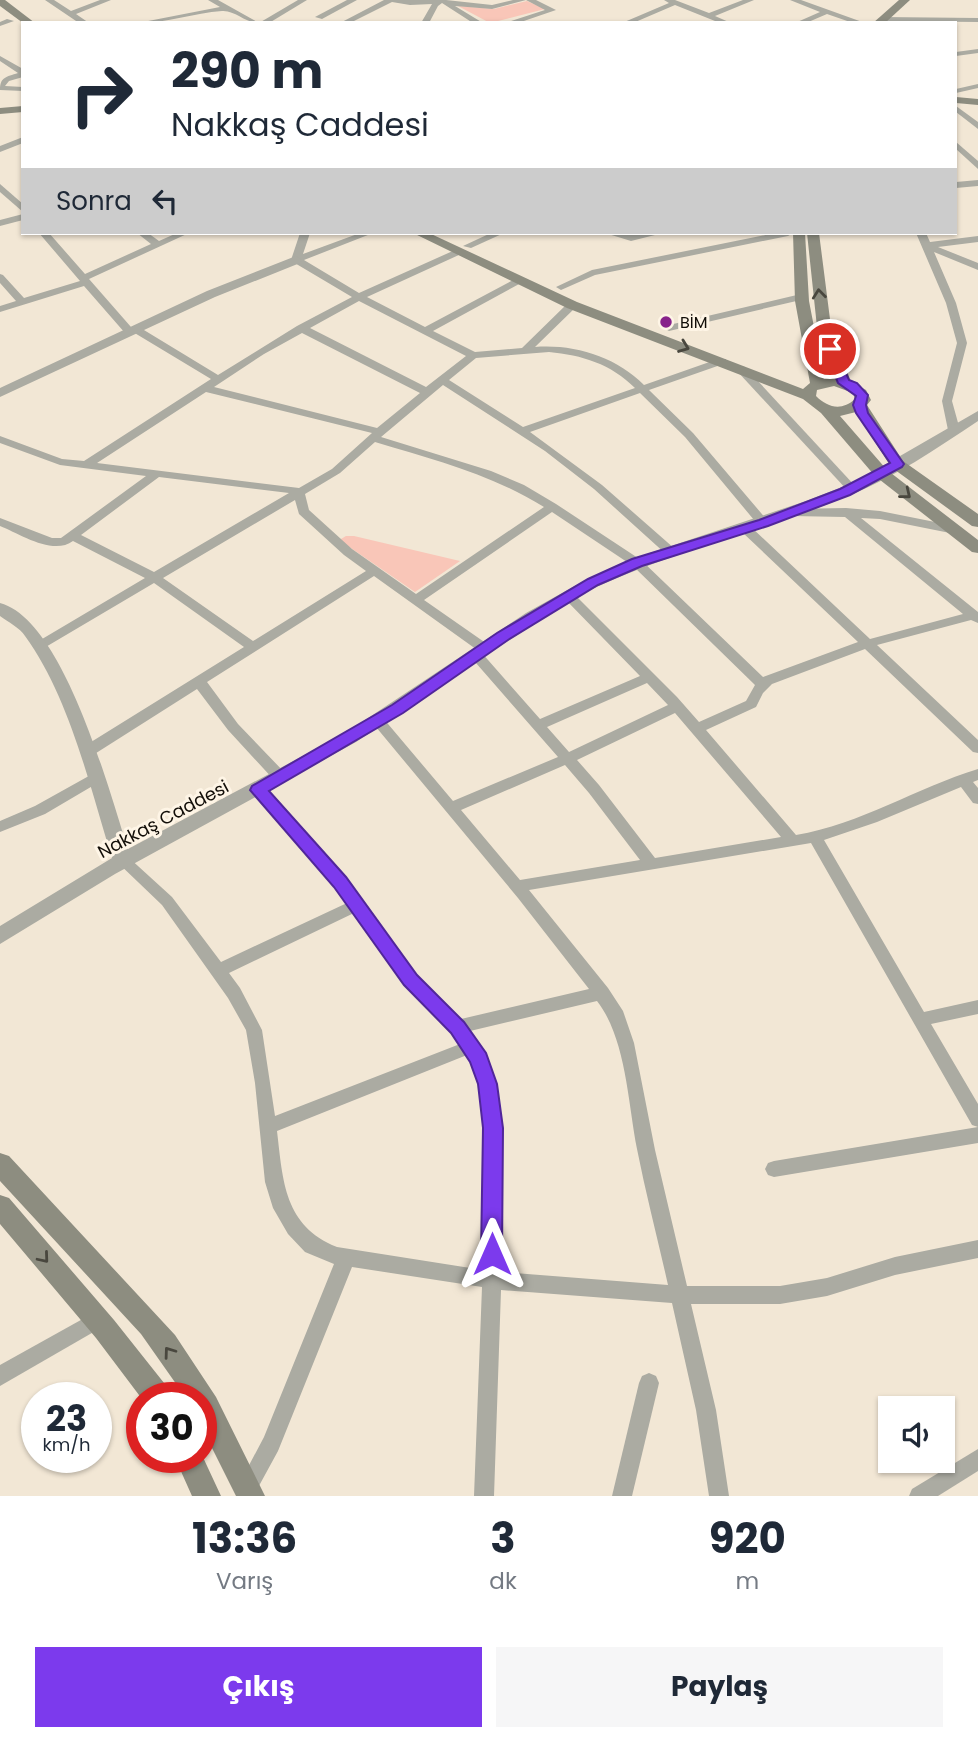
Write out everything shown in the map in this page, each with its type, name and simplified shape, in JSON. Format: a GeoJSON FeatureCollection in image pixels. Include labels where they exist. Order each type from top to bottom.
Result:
{"type":"FeatureCollection","features":[{"type":"Feature","properties":{"kind":"main road"},"geometry":{"type":"LineString","coordinates":[[863,21],[889,0]]}},
{"type":"Feature","properties":{"kind":"main road"},"geometry":{"type":"LineString","coordinates":[[880,21],[905,0]]}},
{"type":"Feature","properties":{"kind":"main road"},"geometry":{"type":"LineString","coordinates":[[0,1],[27,21]]}},
{"type":"Feature","properties":{"kind":"main road"},"geometry":{"type":"LineString","coordinates":[[0,13],[5,22],[21,29]]}},
{"type":"Feature","properties":{"kind":"main road"},"geometry":{"type":"LineString","coordinates":[[957,100],[978,101]]}},
{"type":"Feature","properties":{"kind":"main road"},"geometry":{"type":"LineString","coordinates":[[0,109],[21,107]]}},
{"type":"Feature","properties":{"kind":"main road"},"geometry":{"type":"LineString","coordinates":[[957,107],[978,107]]}},
{"type":"Feature","properties":{"kind":"main road"},"geometry":{"type":"LineString","coordinates":[[424,235],[669,328],[813,388]]}},
{"type":"Feature","properties":{"kind":"main road"},"geometry":{"type":"LineString","coordinates":[[442,235],[518,281],[572,305],[741,369],[813,388],[844,383],[852,386],[862,395],[859,405],[897,464],[978,521]]}},
{"type":"Feature","properties":{"kind":"main road"},"geometry":{"type":"LineString","coordinates":[[795,235],[805,331],[817,406],[845,411],[859,405]]}},
{"type":"Feature","properties":{"kind":"main road"},"geometry":{"type":"LineString","coordinates":[[813,235],[818,299],[824,327],[844,383]]}},
{"type":"Feature","properties":{"kind":"main road"},"geometry":{"type":"LineString","coordinates":[[826,409],[881,473],[978,548]]}},
{"type":"Feature","properties":{"kind":"main road"},"geometry":{"type":"LineString","coordinates":[[0,1164],[49,1220],[151,1326],[198,1392],[249,1492]]}},
{"type":"Feature","properties":{"kind":"main road"},"geometry":{"type":"LineString","coordinates":[[0,1206],[97,1320],[145,1382]]}},
{"type":"Feature","properties":{"kind":"main road"},"geometry":{"type":"LineString","coordinates":[[196,1473],[207,1496]]}},
{"type":"Feature","properties":{"kind":"street"},"geometry":{"type":"LineString","coordinates":[[48,0],[82,21]]}},
{"type":"Feature","properties":{"kind":"street"},"geometry":{"type":"LineString","coordinates":[[71,13],[107,0]]}},
{"type":"Feature","properties":{"kind":"street"},"geometry":{"type":"LineString","coordinates":[[212,0],[252,21]]}},
{"type":"Feature","properties":{"kind":"street"},"geometry":{"type":"LineString","coordinates":[[266,21],[303,0]]}},
{"type":"Feature","properties":{"kind":"street"},"geometry":{"type":"LineString","coordinates":[[319,16],[353,0]]}},
{"type":"Feature","properties":{"kind":"street"},"geometry":{"type":"LineString","coordinates":[[348,21],[392,0],[410,3],[443,1],[492,7],[522,0]]}},
{"type":"Feature","properties":{"kind":"street"},"geometry":{"type":"LineString","coordinates":[[516,21],[552,10],[530,0]]}},
{"type":"Feature","properties":{"kind":"street"},"geometry":{"type":"LineString","coordinates":[[708,16],[750,0]]}},
{"type":"Feature","properties":{"kind":"street"},"geometry":{"type":"LineString","coordinates":[[794,0],[856,21]]}},
{"type":"Feature","properties":{"kind":"street"},"geometry":{"type":"LineString","coordinates":[[426,21],[429,13],[443,1]]}},
{"type":"Feature","properties":{"kind":"street"},"geometry":{"type":"LineString","coordinates":[[443,1],[476,21]]}},
{"type":"Feature","properties":{"kind":"street"},"geometry":{"type":"LineString","coordinates":[[630,21],[672,2],[722,21]]}},
{"type":"Feature","properties":{"kind":"street"},"geometry":{"type":"LineString","coordinates":[[153,21],[228,8]]}},
{"type":"Feature","properties":{"kind":"street"},"geometry":{"type":"LineString","coordinates":[[804,21],[828,11]]}},
{"type":"Feature","properties":{"kind":"street"},"geometry":{"type":"LineString","coordinates":[[957,22],[978,20]]}},
{"type":"Feature","properties":{"kind":"street"},"geometry":{"type":"LineString","coordinates":[[961,22],[970,28]]}},
{"type":"Feature","properties":{"kind":"street"},"geometry":{"type":"LineString","coordinates":[[957,54],[978,51]]}},
{"type":"Feature","properties":{"kind":"street"},"geometry":{"type":"LineString","coordinates":[[0,58],[21,72]]}},
{"type":"Feature","properties":{"kind":"street"},"geometry":{"type":"LineString","coordinates":[[0,87],[6,79],[21,74]]}},
{"type":"Feature","properties":{"kind":"street"},"geometry":{"type":"LineString","coordinates":[[960,90],[978,86]]}},
{"type":"Feature","properties":{"kind":"street"},"geometry":{"type":"LineString","coordinates":[[0,87],[21,89]]}},
{"type":"Feature","properties":{"kind":"street"},"geometry":{"type":"LineString","coordinates":[[960,90],[978,101]]}},
{"type":"Feature","properties":{"kind":"street"},"geometry":{"type":"LineString","coordinates":[[957,108],[978,126]]}},
{"type":"Feature","properties":{"kind":"street"},"geometry":{"type":"LineString","coordinates":[[0,149],[21,143]]}},
{"type":"Feature","properties":{"kind":"street"},"geometry":{"type":"LineString","coordinates":[[957,146],[978,166]]}},
{"type":"Feature","properties":{"kind":"street"},"geometry":{"type":"LineString","coordinates":[[957,185],[978,183]]}},
{"type":"Feature","properties":{"kind":"street"},"geometry":{"type":"LineString","coordinates":[[0,187],[21,207]]}},
{"type":"Feature","properties":{"kind":"street"},"geometry":{"type":"LineString","coordinates":[[0,223],[21,218]]}},
{"type":"Feature","properties":{"kind":"street"},"geometry":{"type":"LineString","coordinates":[[46,235],[132,330],[218,379]]}},
{"type":"Feature","properties":{"kind":"street"},"geometry":{"type":"LineString","coordinates":[[145,235],[157,244]]}},
{"type":"Feature","properties":{"kind":"street"},"geometry":{"type":"LineString","coordinates":[[0,309],[84,280],[179,235]]}},
{"type":"Feature","properties":{"kind":"street"},"geometry":{"type":"LineString","coordinates":[[296,260],[306,235]]}},
{"type":"Feature","properties":{"kind":"street"},"geometry":{"type":"LineString","coordinates":[[310,235],[330,247]]}},
{"type":"Feature","properties":{"kind":"street"},"geometry":{"type":"LineString","coordinates":[[0,393],[249,278],[363,235]]}},
{"type":"Feature","properties":{"kind":"street"},"geometry":{"type":"LineString","coordinates":[[88,464],[301,328],[359,297],[494,235]]}},
{"type":"Feature","properties":{"kind":"street"},"geometry":{"type":"LineString","coordinates":[[618,235],[631,238],[647,235]]}},
{"type":"Feature","properties":{"kind":"street"},"geometry":{"type":"LineString","coordinates":[[561,287],[601,270],[795,235]]}},
{"type":"Feature","properties":{"kind":"street"},"geometry":{"type":"LineString","coordinates":[[922,235],[951,303],[962,343],[947,401],[954,430]]}},
{"type":"Feature","properties":{"kind":"street"},"geometry":{"type":"LineString","coordinates":[[926,245],[978,239]]}},
{"type":"Feature","properties":{"kind":"street"},"geometry":{"type":"LineString","coordinates":[[926,245],[978,267]]}},
{"type":"Feature","properties":{"kind":"street"},"geometry":{"type":"LineString","coordinates":[[296,260],[359,297],[473,355],[550,349],[579,352],[625,372],[689,435],[763,523]]}},
{"type":"Feature","properties":{"kind":"street"},"geometry":{"type":"LineString","coordinates":[[0,277],[22,302]]}},
{"type":"Feature","properties":{"kind":"street"},"geometry":{"type":"LineString","coordinates":[[427,330],[518,281]]}},
{"type":"Feature","properties":{"kind":"street"},"geometry":{"type":"LineString","coordinates":[[669,328],[801,297]]}},
{"type":"Feature","properties":{"kind":"street"},"geometry":{"type":"LineString","coordinates":[[525,351],[572,305]]}},
{"type":"Feature","properties":{"kind":"street"},"geometry":{"type":"LineString","coordinates":[[301,328],[427,392]]}},
{"type":"Feature","properties":{"kind":"street"},"geometry":{"type":"LineString","coordinates":[[39,645],[336,471],[473,355]]}},
{"type":"Feature","properties":{"kind":"street"},"geometry":{"type":"LineString","coordinates":[[522,431],[722,361]]}},
{"type":"Feature","properties":{"kind":"street"},"geometry":{"type":"LineString","coordinates":[[741,369],[852,489]]}},
{"type":"Feature","properties":{"kind":"street"},"geometry":{"type":"LineString","coordinates":[[442,380],[522,431],[598,487],[671,552]]}},
{"type":"Feature","properties":{"kind":"street"},"geometry":{"type":"LineString","coordinates":[[205,388],[377,435],[520,487],[637,562],[763,685]]}},
{"type":"Feature","properties":{"kind":"street","name":"Nakkaş Caddesi"},"geometry":{"type":"LineString","coordinates":[[0,936],[122,860],[258,790],[378,721],[569,596],[637,562],[763,523],[852,489],[978,415]]}},
{"type":"Feature","properties":{"kind":"street"},"geometry":{"type":"LineString","coordinates":[[0,439],[60,462],[299,491]]}},
{"type":"Feature","properties":{"kind":"street"},"geometry":{"type":"LineString","coordinates":[[2,525],[50,542],[64,542],[156,474]]}},
{"type":"Feature","properties":{"kind":"street"},"geometry":{"type":"LineString","coordinates":[[299,491],[303,511],[348,552],[415,600],[480,652],[651,864]]}},
{"type":"Feature","properties":{"kind":"street"},"geometry":{"type":"LineString","coordinates":[[415,600],[552,507]]}},
{"type":"Feature","properties":{"kind":"street"},"geometry":{"type":"LineString","coordinates":[[792,512],[846,512],[909,519],[950,529]]}},
{"type":"Feature","properties":{"kind":"street"},"geometry":{"type":"LineString","coordinates":[[846,512],[976,617]]}},
{"type":"Feature","properties":{"kind":"street"},"geometry":{"type":"LineString","coordinates":[[746,528],[978,748]]}},
{"type":"Feature","properties":{"kind":"street"},"geometry":{"type":"LineString","coordinates":[[73,536],[155,578],[251,646]]}},
{"type":"Feature","properties":{"kind":"street"},"geometry":{"type":"LineString","coordinates":[[88,751],[374,571]]}},
{"type":"Feature","properties":{"kind":"street"},"geometry":{"type":"LineString","coordinates":[[569,596],[677,706],[793,841]]}},
{"type":"Feature","properties":{"kind":"street"},"geometry":{"type":"LineString","coordinates":[[0,608],[30,630],[57,676],[88,751],[122,860],[167,901],[234,993],[254,1030],[274,1182],[282,1208],[294,1228],[312,1246],[346,1258],[492,1280],[680,1295],[780,1296],[978,1249]]}},
{"type":"Feature","properties":{"kind":"street"},"geometry":{"type":"LineString","coordinates":[[697,729],[751,704],[763,685],[781,675],[866,644],[976,617]]}},
{"type":"Feature","properties":{"kind":"street"},"geometry":{"type":"LineString","coordinates":[[538,725],[649,677]]}},
{"type":"Feature","properties":{"kind":"street"},"geometry":{"type":"LineString","coordinates":[[198,680],[233,727],[280,778]]}},
{"type":"Feature","properties":{"kind":"street"},"geometry":{"type":"LineString","coordinates":[[451,808],[568,759],[677,706]]}},
{"type":"Feature","properties":{"kind":"street"},"geometry":{"type":"LineString","coordinates":[[378,721],[517,886],[615,1011],[626,1044],[646,1150],[706,1410],[719,1496]]}},
{"type":"Feature","properties":{"kind":"street"},"geometry":{"type":"LineString","coordinates":[[517,886],[815,837],[872,818],[978,774]]}},
{"type":"Feature","properties":{"kind":"street"},"geometry":{"type":"LineString","coordinates":[[0,827],[40,810],[96,777]]}},
{"type":"Feature","properties":{"kind":"street"},"geometry":{"type":"LineString","coordinates":[[964,780],[978,799]]}},
{"type":"Feature","properties":{"kind":"street"},"geometry":{"type":"LineString","coordinates":[[258,790],[340,882],[410,980],[457,1027],[479,1059],[488,1084],[493,1128],[492,1280],[484,1496]]}},
{"type":"Feature","properties":{"kind":"street"},"geometry":{"type":"LineString","coordinates":[[815,837],[978,1120]]}},
{"type":"Feature","properties":{"kind":"street"},"geometry":{"type":"LineString","coordinates":[[218,971],[357,905]]}},
{"type":"Feature","properties":{"kind":"street"},"geometry":{"type":"LineString","coordinates":[[457,1027],[602,993]]}},
{"type":"Feature","properties":{"kind":"street"},"geometry":{"type":"LineString","coordinates":[[920,1020],[978,1007]]}},
{"type":"Feature","properties":{"kind":"street"},"geometry":{"type":"LineString","coordinates":[[268,1127],[471,1047]]}},
{"type":"Feature","properties":{"kind":"street"},"geometry":{"type":"LineString","coordinates":[[774,1169],[978,1135]]}},
{"type":"Feature","properties":{"kind":"street"},"geometry":{"type":"LineString","coordinates":[[249,1492],[346,1258]]}},
{"type":"Feature","properties":{"kind":"street"},"geometry":{"type":"LineString","coordinates":[[0,1376],[97,1320]]}},
{"type":"Feature","properties":{"kind":"street"},"geometry":{"type":"LineString","coordinates":[[622,1496],[649,1383]]}},
{"type":"Feature","properties":{"kind":"street"},"geometry":{"type":"LineString","coordinates":[[919,1496],[978,1459]]}},
{"type":"Feature","properties":{"kind":"shaded area"},"geometry":{"type":"Polygon","coordinates":[[[527,1],[545,9],[498,21],[486,21],[458,6],[494,9],[527,1]]]}},
{"type":"Feature","properties":{"kind":"shaded area"},"geometry":{"type":"Polygon","coordinates":[[[346,536],[460,561],[415,592],[342,542],[341,539],[346,536]]]}},
{"type":"Feature","properties":{"kind":"place","name":"BİM"},"geometry":{"type":"Point","coordinates":[666,322]}},
{"type":"Feature","properties":{"kind":"route"},"geometry":{"type":"LineString","coordinates":[[492,1254],[493,1128],[488,1084],[479,1059],[457,1027],[410,980],[340,882],[258,790],[398,709],[503,636],[593,582],[637,562],[763,523],[845,492],[897,464],[862,413],[859,405],[863,400],[859,390],[844,383],[830,349]]}}]}
